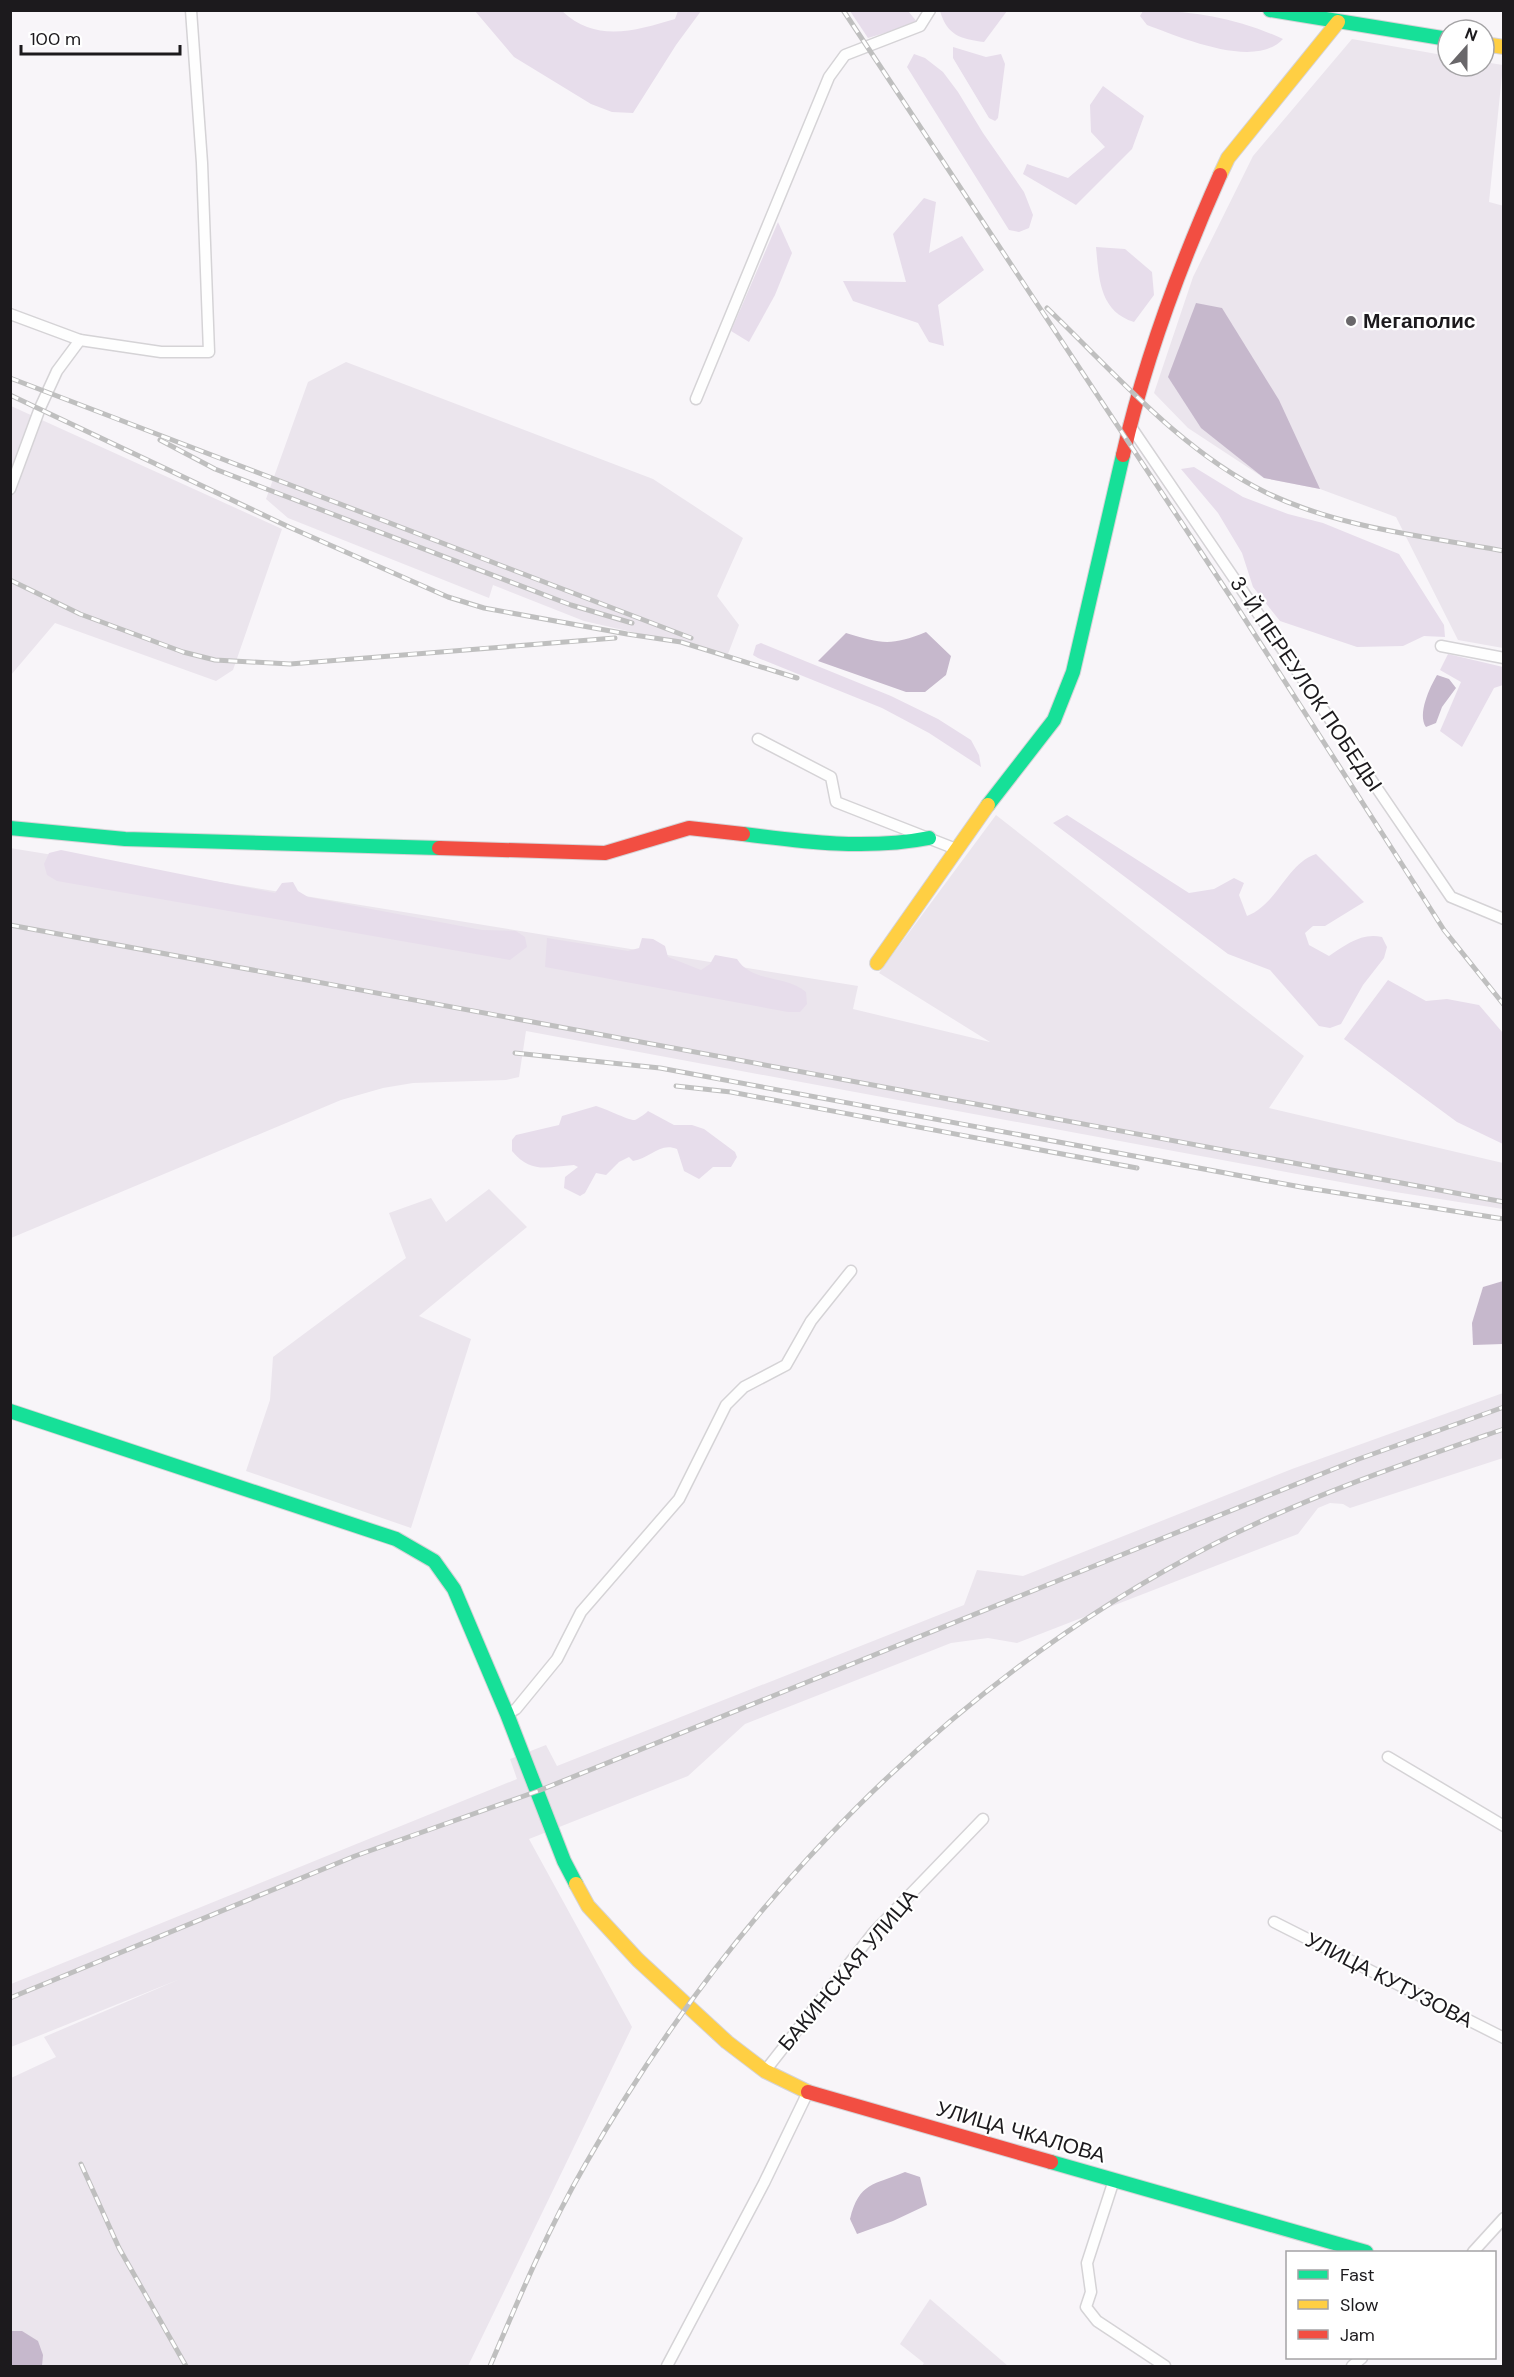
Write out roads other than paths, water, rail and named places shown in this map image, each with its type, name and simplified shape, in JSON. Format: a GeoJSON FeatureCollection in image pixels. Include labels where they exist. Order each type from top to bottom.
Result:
{"type":"FeatureCollection","features":[{"type":"Feature","properties":{"kind":"main road"},"geometry":{"type":"LineString","coordinates":[[1270,10],[1436,37]]}},
{"type":"Feature","properties":{"kind":"main road"},"geometry":{"type":"LineString","coordinates":[[877,963],[956,849],[1054,720],[1072,672],[1137,394],[1187,249],[1228,158],[1338,22]]}},
{"type":"Feature","properties":{"kind":"main road"},"geometry":{"type":"LineString","coordinates":[[10,828],[125,839],[605,853],[689,828],[816,843],[899,844],[928,838]]}},
{"type":"Feature","properties":{"kind":"main road","name":"УЛИЦА ЧКАЛОВА"},"geometry":{"type":"LineString","coordinates":[[10,1411],[386,1536],[422,1552],[434,1561],[454,1589],[507,1714],[564,1861],[588,1906],[608,1931],[687,2007],[765,2071],[808,2092],[1359,2251]]}},
{"type":"Feature","properties":{"kind":"street"},"geometry":{"type":"LineString","coordinates":[[10,314],[80,340],[161,352],[209,352],[202,163],[191,10]]}},
{"type":"Feature","properties":{"kind":"street"},"geometry":{"type":"LineString","coordinates":[[696,399],[829,77],[845,56],[920,26],[930,10]]}},
{"type":"Feature","properties":{"kind":"street"},"geometry":{"type":"LineString","coordinates":[[10,489],[40,408],[57,371],[80,340]]}},
{"type":"Feature","properties":{"kind":"street","name":"3-Й ПЕРЕУЛОК ПОБЕДЫ"},"geometry":{"type":"LineString","coordinates":[[1130,424],[1451,897],[1503,920]]}},
{"type":"Feature","properties":{"kind":"street"},"geometry":{"type":"LineString","coordinates":[[1441,646],[1503,658]]}},
{"type":"Feature","properties":{"kind":"street"},"geometry":{"type":"LineString","coordinates":[[758,739],[831,777],[836,802],[956,849]]}},
{"type":"Feature","properties":{"kind":"street"},"geometry":{"type":"LineString","coordinates":[[507,1714],[516,1709],[557,1659],[581,1612],[679,1499],[726,1405],[744,1387],[786,1365],[811,1321],[851,1271]]}},
{"type":"Feature","properties":{"kind":"street"},"geometry":{"type":"LineString","coordinates":[[1388,1757],[1503,1826]]}},
{"type":"Feature","properties":{"kind":"street","name":"БАКИНСКАЯ УЛИЦА"},"geometry":{"type":"LineString","coordinates":[[765,2071],[874,1932],[983,1819]]}},
{"type":"Feature","properties":{"kind":"street","name":"УЛИЦА КУТУЗОВА"},"geometry":{"type":"LineString","coordinates":[[1274,1922],[1503,2038]]}},
{"type":"Feature","properties":{"kind":"street"},"geometry":{"type":"LineString","coordinates":[[667,2367],[764,2183],[808,2092]]}},
{"type":"Feature","properties":{"kind":"street"},"geometry":{"type":"LineString","coordinates":[[1114,2180],[1087,2263],[1091,2292],[1086,2307],[1097,2321],[1165,2367]]}},
{"type":"Feature","properties":{"kind":"street"},"geometry":{"type":"LineString","coordinates":[[1475,2251],[1503,2218]]}},
{"type":"Feature","properties":{"kind":"railway"},"geometry":{"type":"LineString","coordinates":[[843,10],[1232,599],[1444,930],[1504,1005]]}},
{"type":"Feature","properties":{"kind":"railway"},"geometry":{"type":"LineString","coordinates":[[1047,308],[1123,384],[1177,432],[1234,475],[1265,492],[1293,504],[1352,523],[1504,551]]}},
{"type":"Feature","properties":{"kind":"railway"},"geometry":{"type":"LineString","coordinates":[[10,378],[691,638]]}},
{"type":"Feature","properties":{"kind":"railway"},"geometry":{"type":"LineString","coordinates":[[10,395],[289,527],[448,597],[484,608],[681,642],[797,678]]}},
{"type":"Feature","properties":{"kind":"railway"},"geometry":{"type":"LineString","coordinates":[[160,440],[215,469],[264,488],[571,605],[632,623]]}},
{"type":"Feature","properties":{"kind":"railway"},"geometry":{"type":"LineString","coordinates":[[10,580],[80,614],[183,652],[215,660],[290,664],[615,638]]}},
{"type":"Feature","properties":{"kind":"railway"},"geometry":{"type":"LineString","coordinates":[[10,925],[1504,1202]]}},
{"type":"Feature","properties":{"kind":"railway"},"geometry":{"type":"LineString","coordinates":[[515,1053],[660,1068],[1301,1187],[1504,1219]]}},
{"type":"Feature","properties":{"kind":"railway"},"geometry":{"type":"LineString","coordinates":[[676,1086],[731,1092],[1137,1168]]}},
{"type":"Feature","properties":{"kind":"railway"},"geometry":{"type":"LineString","coordinates":[[10,1998],[355,1856],[538,1791],[1356,1460],[1504,1407]]}},
{"type":"Feature","properties":{"kind":"railway"},"geometry":{"type":"LineString","coordinates":[[490,2366],[534,2264],[585,2165],[644,2070],[708,1978],[779,1890],[856,1808],[938,1732],[1026,1662],[1118,1598],[1216,1543],[1322,1495],[1504,1429]]}},
{"type":"Feature","properties":{"kind":"railway"},"geometry":{"type":"LineString","coordinates":[[81,2164],[119,2248],[186,2366]]}},
{"type":"Feature","properties":{"kind":"place","name":"Мегаполис"},"geometry":{"type":"Point","coordinates":[1351,321]}}]}
